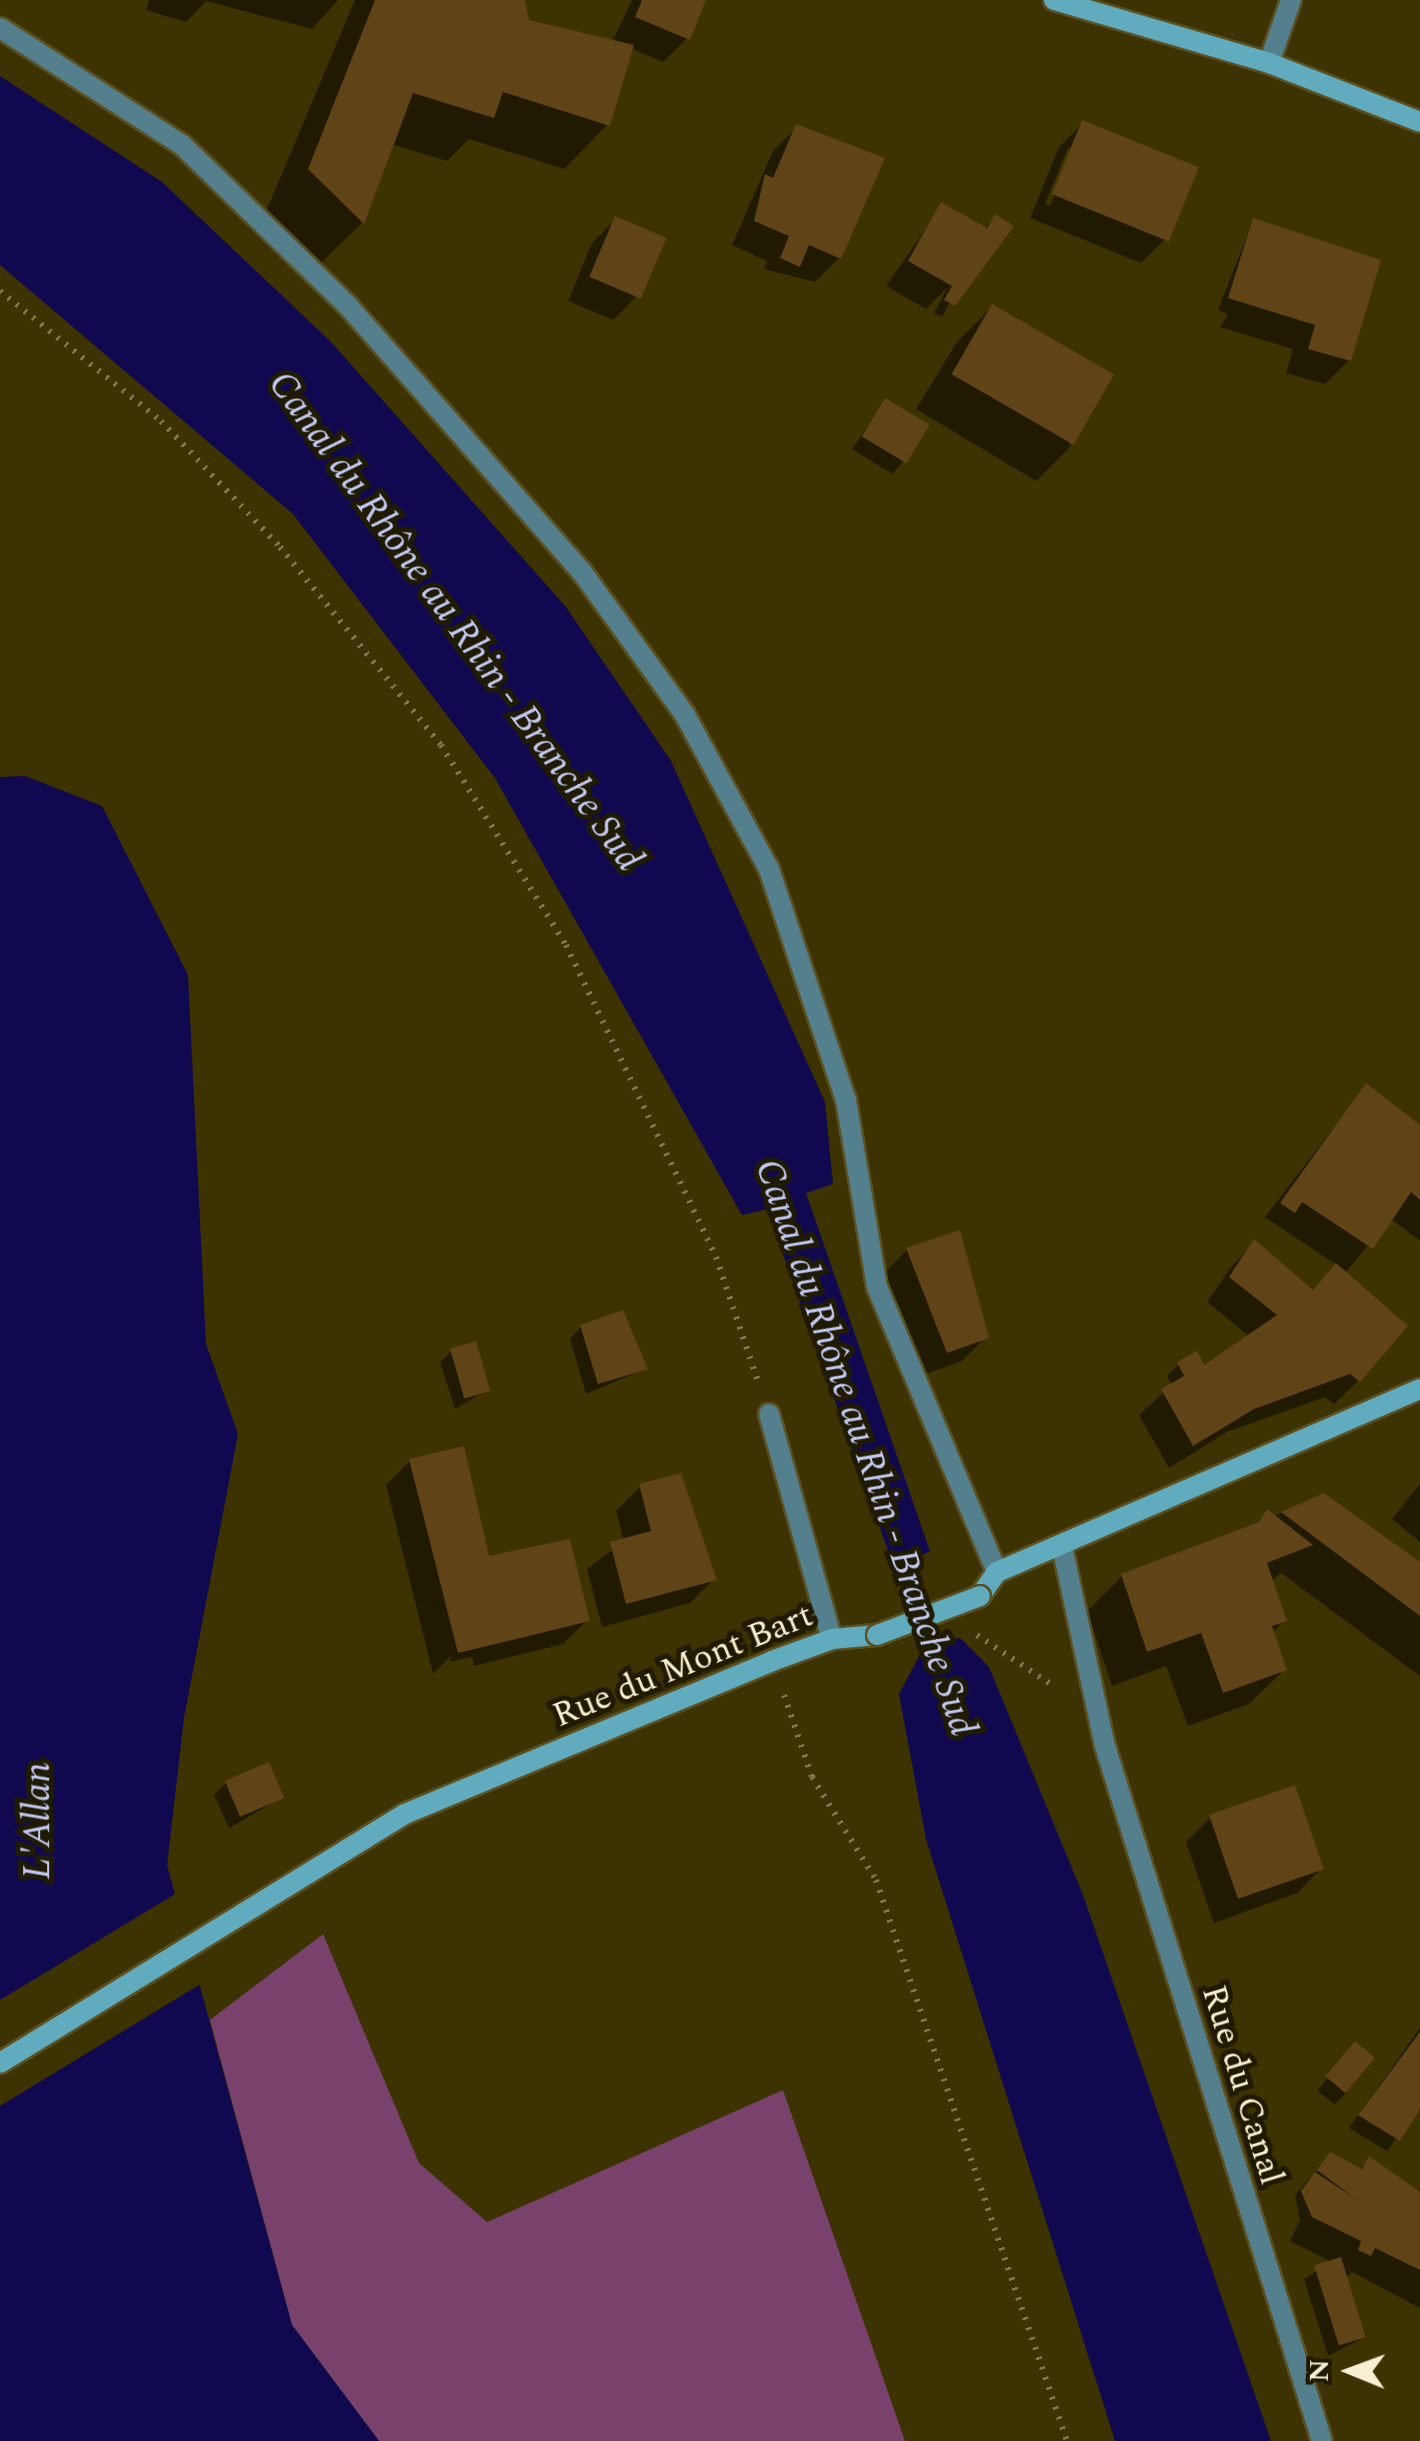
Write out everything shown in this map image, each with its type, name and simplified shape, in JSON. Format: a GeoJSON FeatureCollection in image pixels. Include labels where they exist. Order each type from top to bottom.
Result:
{"type":"FeatureCollection","features":[{"type":"Feature","properties":{"kind":"main road"},"geometry":{"type":"LineString","coordinates":[[1054,0],[1269,62],[1420,122]]}},
{"type":"Feature","properties":{"kind":"main road"},"geometry":{"type":"LineString","coordinates":[[997,1572],[1420,1389]]}},
{"type":"Feature","properties":{"kind":"main road","name":"Rue du Mont Bart"},"geometry":{"type":"LineString","coordinates":[[0,2063],[268,1905],[405,1814],[772,1661],[832,1639],[877,1635],[980,1596],[997,1572]]}},
{"type":"Feature","properties":{"kind":"street"},"geometry":{"type":"LineString","coordinates":[[1269,62],[1292,0]]}},
{"type":"Feature","properties":{"kind":"street"},"geometry":{"type":"LineString","coordinates":[[0,28],[182,144],[349,307],[582,572],[685,716],[769,869],[846,1100],[878,1287],[997,1572]]}},
{"type":"Feature","properties":{"kind":"street"},"geometry":{"type":"LineString","coordinates":[[769,1414],[832,1639]]}},
{"type":"Feature","properties":{"kind":"street","name":"Rue du Canal"},"geometry":{"type":"LineString","coordinates":[[1062,1546],[1105,1746],[1322,2441]]}},
{"type":"Feature","properties":{"kind":"path"},"geometry":{"type":"LineString","coordinates":[[0,291],[161,421],[280,547],[442,745],[566,946],[716,1257],[769,1414]]}},
{"type":"Feature","properties":{"kind":"path"},"geometry":{"type":"LineString","coordinates":[[977,1635],[1042,1672],[1105,1746]]}},
{"type":"Feature","properties":{"kind":"path"},"geometry":{"type":"LineString","coordinates":[[772,1661],[812,1777],[876,1880],[1067,2441]]}},
{"type":"Feature","properties":{"kind":"shaded area"},"geometry":{"type":"Polygon","coordinates":[[[323,1934],[419,2163],[487,2222],[783,2090],[905,2441],[379,2441],[292,2325],[210,2020],[323,1934]]]}},
{"type":"Feature","properties":{"kind":"water","name":"Canal du Rhône au Rhin - Branche Sud"},"geometry":{"type":"Polygon","coordinates":[[[0,76],[162,182],[331,342],[566,607],[671,761],[825,1102],[833,1184],[806,1193],[960,1638],[989,1667],[1083,1895],[1271,2441],[1115,2441],[926,1839],[899,1694],[923,1649],[767,1209],[742,1215],[495,778],[293,514],[0,265],[0,76]]]}},
{"type":"Feature","properties":{"kind":"water","name":"L'Allan"},"geometry":{"type":"Polygon","coordinates":[[[25,776],[102,806],[188,975],[206,1344],[238,1434],[184,1718],[167,1865],[292,2325],[379,2441],[0,2441],[0,777],[25,776]]]}},
{"type":"Feature","properties":{"kind":"pier"},"geometry":{"type":"Polygon","coordinates":[[[935,1550],[965,1636],[917,1652],[888,1566],[935,1550]]]}},
{"type":"Feature","properties":{"kind":"pier"},"geometry":{"type":"Polygon","coordinates":[[[180,1891],[204,1982],[0,2106],[0,2000],[180,1891]]]}},
{"type":"Feature","properties":{"kind":"building"},"geometry":{"type":"Polygon","coordinates":[[[375,0],[525,0],[529,20],[634,45],[610,126],[503,92],[494,118],[413,93],[364,224],[308,169],[375,0]]]}},
{"type":"Feature","properties":{"kind":"building"},"geometry":{"type":"Polygon","coordinates":[[[642,0],[706,0],[690,40],[635,17],[642,0]]]}},
{"type":"Feature","properties":{"kind":"building"},"geometry":{"type":"Polygon","coordinates":[[[1082,120],[1199,167],[1169,241],[1052,194],[1082,120]]]}},
{"type":"Feature","properties":{"kind":"building"},"geometry":{"type":"Polygon","coordinates":[[[796,124],[885,158],[841,259],[809,245],[800,267],[780,258],[789,236],[754,221],[765,174],[773,178],[796,124]]]}},
{"type":"Feature","properties":{"kind":"building"},"geometry":{"type":"Polygon","coordinates":[[[941,202],[987,228],[995,214],[1014,226],[955,306],[944,300],[952,286],[908,261],[941,202]]]}},
{"type":"Feature","properties":{"kind":"building"},"geometry":{"type":"Polygon","coordinates":[[[615,216],[667,238],[641,299],[589,277],[615,216]]]}},
{"type":"Feature","properties":{"kind":"building"},"geometry":{"type":"Polygon","coordinates":[[[1253,218],[1381,260],[1351,361],[1308,349],[1315,325],[1228,298],[1253,218]]]}},
{"type":"Feature","properties":{"kind":"building"},"geometry":{"type":"Polygon","coordinates":[[[992,304],[1114,374],[1074,445],[952,374],[992,304]]]}},
{"type":"Feature","properties":{"kind":"building"},"geometry":{"type":"Polygon","coordinates":[[[885,398],[930,425],[906,463],[862,437],[885,398]]]}},
{"type":"Feature","properties":{"kind":"building"},"geometry":{"type":"Polygon","coordinates":[[[1366,1083],[1420,1125],[1420,1200],[1411,1192],[1373,1249],[1302,1202],[1295,1213],[1280,1203],[1366,1083]]]}},
{"type":"Feature","properties":{"kind":"building"},"geometry":{"type":"Polygon","coordinates":[[[960,1230],[989,1338],[947,1353],[906,1248],[960,1230]]]}},
{"type":"Feature","properties":{"kind":"building"},"geometry":{"type":"Polygon","coordinates":[[[1254,1239],[1313,1290],[1336,1263],[1408,1326],[1360,1382],[1350,1374],[1254,1409],[1193,1446],[1161,1389],[1184,1376],[1177,1362],[1197,1351],[1204,1365],[1277,1315],[1229,1277],[1254,1239]]]}},
{"type":"Feature","properties":{"kind":"building"},"geometry":{"type":"Polygon","coordinates":[[[623,1310],[648,1369],[598,1384],[580,1325],[623,1310]]]}},
{"type":"Feature","properties":{"kind":"building"},"geometry":{"type":"Polygon","coordinates":[[[476,1341],[490,1391],[464,1398],[450,1348],[476,1341]]]}},
{"type":"Feature","properties":{"kind":"building"},"geometry":{"type":"Polygon","coordinates":[[[464,1446],[489,1556],[570,1539],[590,1621],[458,1653],[409,1459],[464,1446]]]}},
{"type":"Feature","properties":{"kind":"building"},"geometry":{"type":"Polygon","coordinates":[[[681,1473],[717,1580],[626,1604],[610,1542],[651,1531],[639,1484],[681,1473]]]}},
{"type":"Feature","properties":{"kind":"building"},"geometry":{"type":"Polygon","coordinates":[[[1324,1493],[1420,1562],[1420,1616],[1281,1512],[1324,1493]]]}},
{"type":"Feature","properties":{"kind":"building"},"geometry":{"type":"Polygon","coordinates":[[[1267,1509],[1313,1545],[1267,1563],[1287,1621],[1272,1626],[1287,1670],[1223,1693],[1201,1633],[1147,1652],[1121,1574],[1259,1522],[1267,1509]]]}},
{"type":"Feature","properties":{"kind":"building"},"geometry":{"type":"Polygon","coordinates":[[[269,1762],[284,1798],[240,1817],[225,1781],[269,1762]]]}},
{"type":"Feature","properties":{"kind":"building"},"geometry":{"type":"Polygon","coordinates":[[[1295,1785],[1324,1869],[1238,1899],[1209,1815],[1295,1785]]]}},
{"type":"Feature","properties":{"kind":"building"},"geometry":{"type":"Polygon","coordinates":[[[1420,2032],[1420,2109],[1400,2141],[1358,2115],[1420,2032]]]}},
{"type":"Feature","properties":{"kind":"building"},"geometry":{"type":"Polygon","coordinates":[[[1355,2041],[1375,2058],[1345,2093],[1325,2076],[1355,2041]]]}},
{"type":"Feature","properties":{"kind":"building"},"geometry":{"type":"Polygon","coordinates":[[[1330,2152],[1362,2169],[1369,2156],[1420,2192],[1420,2270],[1375,2248],[1371,2256],[1358,2250],[1361,2241],[1312,2217],[1301,2191],[1315,2172],[1356,2199],[1317,2170],[1330,2152]]]}},
{"type":"Feature","properties":{"kind":"building"},"geometry":{"type":"Polygon","coordinates":[[[1341,2257],[1366,2337],[1339,2346],[1314,2265],[1341,2257]]]}}]}
